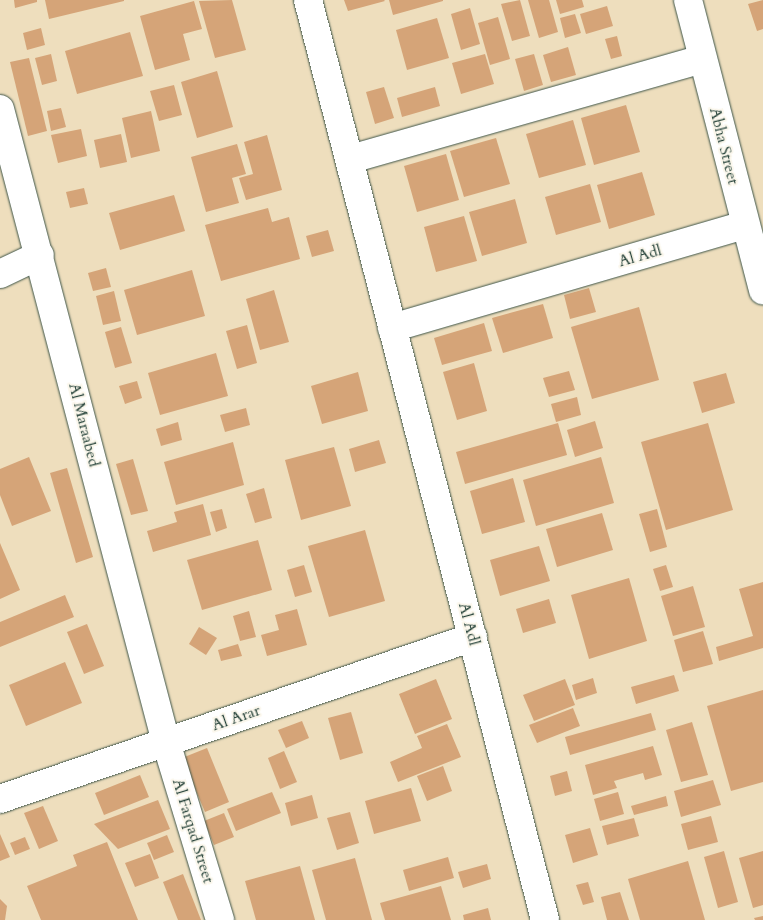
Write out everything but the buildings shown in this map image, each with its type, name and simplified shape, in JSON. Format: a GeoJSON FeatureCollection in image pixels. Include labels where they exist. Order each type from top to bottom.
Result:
{"type":"FeatureCollection","features":[{"type":"Feature","properties":{"kind":"street","name":"Al Adl"},"geometry":{"type":"LineString","coordinates":[[308,0],[351,159],[392,328],[545,920]]}},
{"type":"Feature","properties":{"kind":"street","name":"Abha Street"},"geometry":{"type":"LineString","coordinates":[[688,0],[744,225],[763,290]]}},
{"type":"Feature","properties":{"kind":"street"},"geometry":{"type":"LineString","coordinates":[[351,159],[702,59]]}},
{"type":"Feature","properties":{"kind":"street","name":"Al Maraabed"},"geometry":{"type":"LineString","coordinates":[[0,109],[40,254],[166,742]]}},
{"type":"Feature","properties":{"kind":"street","name":"Al Adl"},"geometry":{"type":"LineString","coordinates":[[392,328],[744,225]]}},
{"type":"Feature","properties":{"kind":"street"},"geometry":{"type":"LineString","coordinates":[[0,274],[40,254]]}},
{"type":"Feature","properties":{"kind":"street","name":"Al Arar"},"geometry":{"type":"LineString","coordinates":[[0,799],[473,637]]}},
{"type":"Feature","properties":{"kind":"street","name":"Al Farqad Street"},"geometry":{"type":"LineString","coordinates":[[166,742],[220,920]]}}]}
